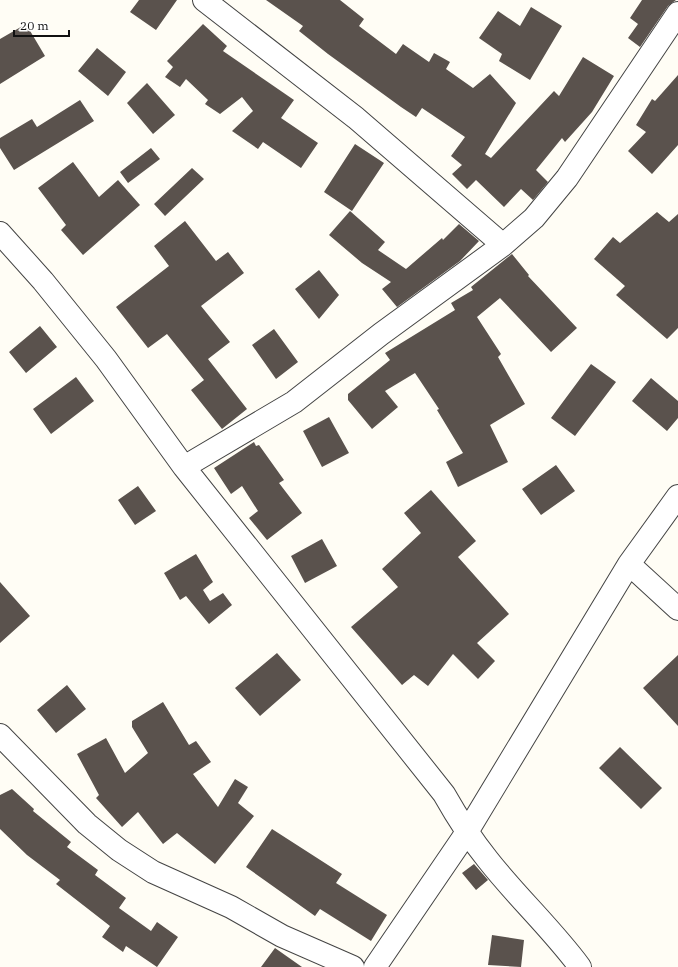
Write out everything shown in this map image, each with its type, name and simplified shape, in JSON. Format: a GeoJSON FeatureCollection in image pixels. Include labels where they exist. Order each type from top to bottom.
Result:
{"type":"FeatureCollection","features":[{"type":"Feature","properties":{"kind":"street"},"geometry":{"type":"LineString","coordinates":[[204,0],[356,118],[503,245]]}},
{"type":"Feature","properties":{"kind":"street"},"geometry":{"type":"LineString","coordinates":[[184,467],[294,402],[387,330],[503,245],[534,218],[567,178],[678,13]]}},
{"type":"Feature","properties":{"kind":"street"},"geometry":{"type":"LineString","coordinates":[[0,233],[43,281],[106,359],[184,467],[444,794],[467,832],[489,861],[564,946],[580,967]]}},
{"type":"Feature","properties":{"kind":"street"},"geometry":{"type":"LineString","coordinates":[[375,967],[467,832],[628,564],[678,496]]}},
{"type":"Feature","properties":{"kind":"street"},"geometry":{"type":"LineString","coordinates":[[628,564],[678,609]]}},
{"type":"Feature","properties":{"kind":"street"},"geometry":{"type":"LineString","coordinates":[[0,735],[81,819],[119,850],[153,872],[231,907],[282,936],[353,967]]}},
{"type":"Feature","properties":{"kind":"building"},"geometry":{"type":"Polygon","coordinates":[[[139,0],[177,0],[156,30],[130,12],[139,0]]]}},
{"type":"Feature","properties":{"kind":"building"},"geometry":{"type":"Polygon","coordinates":[[[266,0],[340,0],[364,19],[359,26],[396,54],[403,44],[429,62],[434,53],[450,62],[446,69],[473,88],[490,74],[516,103],[485,154],[491,158],[554,91],[559,96],[583,57],[614,76],[592,112],[565,142],[562,138],[536,170],[548,182],[533,200],[521,189],[504,207],[476,180],[467,189],[452,174],[462,165],[451,156],[465,137],[422,108],[416,117],[401,107],[328,54],[299,31],[303,26],[266,0]]]}},
{"type":"Feature","properties":{"kind":"building"},"geometry":{"type":"Polygon","coordinates":[[[642,0],[676,0],[668,6],[640,47],[628,38],[638,24],[630,18],[642,0]]]}},
{"type":"Feature","properties":{"kind":"building"},"geometry":{"type":"Polygon","coordinates":[[[531,7],[562,26],[530,80],[499,61],[502,54],[479,38],[498,11],[520,26],[531,7]]]}},
{"type":"Feature","properties":{"kind":"building"},"geometry":{"type":"Polygon","coordinates":[[[26,24],[45,56],[0,84],[0,39],[26,24]]]}},
{"type":"Feature","properties":{"kind":"building"},"geometry":{"type":"Polygon","coordinates":[[[203,24],[227,46],[223,51],[294,100],[281,118],[318,143],[301,168],[263,142],[258,149],[232,131],[253,111],[242,97],[220,114],[205,104],[208,100],[186,79],[180,87],[165,77],[173,67],[167,61],[203,24]]]}},
{"type":"Feature","properties":{"kind":"building"},"geometry":{"type":"Polygon","coordinates":[[[97,48],[126,72],[108,96],[78,71],[97,48]]]}},
{"type":"Feature","properties":{"kind":"building"},"geometry":{"type":"Polygon","coordinates":[[[678,75],[678,145],[652,174],[628,151],[646,132],[636,125],[652,99],[655,101],[678,75]]]}},
{"type":"Feature","properties":{"kind":"building"},"geometry":{"type":"Polygon","coordinates":[[[147,83],[175,115],[153,134],[127,103],[147,83]]]}},
{"type":"Feature","properties":{"kind":"building"},"geometry":{"type":"Polygon","coordinates":[[[80,100],[94,121],[14,170],[0,148],[0,138],[32,119],[37,127],[80,100]]]}},
{"type":"Feature","properties":{"kind":"building"},"geometry":{"type":"Polygon","coordinates":[[[355,144],[384,163],[352,211],[324,192],[355,144]]]}},
{"type":"Feature","properties":{"kind":"building"},"geometry":{"type":"Polygon","coordinates":[[[151,148],[160,159],[128,183],[120,172],[151,148]]]}},
{"type":"Feature","properties":{"kind":"building"},"geometry":{"type":"Polygon","coordinates":[[[73,162],[99,197],[118,180],[140,205],[83,255],[61,230],[66,225],[38,188],[73,162]]]}},
{"type":"Feature","properties":{"kind":"building"},"geometry":{"type":"Polygon","coordinates":[[[192,168],[204,179],[165,216],[154,204],[192,168]]]}},
{"type":"Feature","properties":{"kind":"building"},"geometry":{"type":"Polygon","coordinates":[[[350,211],[385,242],[378,250],[406,269],[442,238],[443,240],[459,224],[479,241],[460,261],[397,307],[382,289],[391,282],[362,263],[329,235],[350,211]]]}},
{"type":"Feature","properties":{"kind":"building"},"geometry":{"type":"Polygon","coordinates":[[[657,212],[669,222],[678,214],[678,328],[667,339],[616,295],[625,286],[594,259],[613,237],[620,243],[657,212]]]}},
{"type":"Feature","properties":{"kind":"building"},"geometry":{"type":"Polygon","coordinates":[[[185,221],[216,261],[228,252],[244,273],[201,306],[230,342],[208,359],[247,409],[222,429],[191,390],[204,380],[167,334],[148,348],[116,307],[169,266],[154,246],[185,221]]]}},
{"type":"Feature","properties":{"kind":"building"},"geometry":{"type":"Polygon","coordinates":[[[512,254],[529,275],[528,276],[577,328],[551,352],[500,298],[477,317],[501,354],[498,357],[525,404],[490,425],[508,462],[458,487],[446,462],[463,453],[437,410],[439,409],[415,373],[385,391],[398,407],[372,429],[348,400],[348,394],[390,360],[385,353],[455,310],[451,303],[473,290],[471,287],[512,254]]]}},
{"type":"Feature","properties":{"kind":"building"},"geometry":{"type":"Polygon","coordinates":[[[319,270],[339,295],[319,319],[295,289],[319,270]]]}},
{"type":"Feature","properties":{"kind":"building"},"geometry":{"type":"Polygon","coordinates":[[[40,326],[57,347],[26,373],[9,352],[40,326]]]}},
{"type":"Feature","properties":{"kind":"building"},"geometry":{"type":"Polygon","coordinates":[[[274,329],[298,362],[276,379],[252,345],[274,329]]]}},
{"type":"Feature","properties":{"kind":"building"},"geometry":{"type":"Polygon","coordinates":[[[591,364],[616,382],[575,436],[551,418],[591,364]]]}},
{"type":"Feature","properties":{"kind":"building"},"geometry":{"type":"Polygon","coordinates":[[[76,377],[94,401],[51,434],[33,409],[76,377]]]}},
{"type":"Feature","properties":{"kind":"building"},"geometry":{"type":"Polygon","coordinates":[[[651,378],[678,401],[678,418],[667,431],[632,401],[651,378]]]}},
{"type":"Feature","properties":{"kind":"building"},"geometry":{"type":"Polygon","coordinates":[[[329,417],[349,453],[322,467],[303,431],[329,417]]]}},
{"type":"Feature","properties":{"kind":"building"},"geometry":{"type":"Polygon","coordinates":[[[254,442],[256,446],[259,445],[284,480],[279,483],[302,513],[267,540],[249,518],[258,511],[242,486],[231,494],[214,468],[254,442]]]}},
{"type":"Feature","properties":{"kind":"building"},"geometry":{"type":"Polygon","coordinates":[[[556,465],[575,491],[541,515],[522,489],[556,465]]]}},
{"type":"Feature","properties":{"kind":"building"},"geometry":{"type":"Polygon","coordinates":[[[138,486],[156,511],[135,525],[118,500],[138,486]]]}},
{"type":"Feature","properties":{"kind":"building"},"geometry":{"type":"Polygon","coordinates":[[[431,490],[476,541],[458,557],[509,614],[477,643],[495,661],[478,679],[453,654],[428,686],[414,675],[402,685],[351,627],[398,587],[382,569],[421,533],[404,513],[431,490]]]}},
{"type":"Feature","properties":{"kind":"building"},"geometry":{"type":"Polygon","coordinates":[[[322,539],[337,566],[305,583],[291,556],[322,539]]]}},
{"type":"Feature","properties":{"kind":"building"},"geometry":{"type":"Polygon","coordinates":[[[196,554],[213,582],[203,590],[210,601],[223,593],[232,605],[209,624],[186,596],[180,600],[164,573],[196,554]]]}},
{"type":"Feature","properties":{"kind":"building"},"geometry":{"type":"Polygon","coordinates":[[[0,582],[30,616],[0,643],[0,582]]]}},
{"type":"Feature","properties":{"kind":"building"},"geometry":{"type":"Polygon","coordinates":[[[277,653],[301,680],[260,716],[235,688],[277,653]]]}},
{"type":"Feature","properties":{"kind":"building"},"geometry":{"type":"Polygon","coordinates":[[[678,655],[678,726],[643,688],[678,655]]]}},
{"type":"Feature","properties":{"kind":"building"},"geometry":{"type":"Polygon","coordinates":[[[67,685],[86,709],[56,733],[37,710],[67,685]]]}},
{"type":"Feature","properties":{"kind":"building"},"geometry":{"type":"Polygon","coordinates":[[[163,702],[189,745],[196,741],[211,762],[193,774],[218,807],[235,779],[248,787],[238,803],[254,816],[215,864],[177,833],[163,844],[138,812],[122,827],[96,798],[99,795],[77,754],[106,738],[125,773],[148,753],[132,727],[132,721],[163,702]]]}},
{"type":"Feature","properties":{"kind":"building"},"geometry":{"type":"Polygon","coordinates":[[[620,747],[662,788],[641,809],[599,768],[620,747]]]}},
{"type":"Feature","properties":{"kind":"building"},"geometry":{"type":"Polygon","coordinates":[[[12,789],[34,809],[33,811],[71,842],[67,847],[98,870],[95,875],[126,898],[119,908],[151,931],[157,922],[178,937],[157,967],[126,946],[123,952],[102,937],[110,926],[56,884],[60,880],[27,855],[0,829],[0,795],[12,789]]]}},
{"type":"Feature","properties":{"kind":"building"},"geometry":{"type":"Polygon","coordinates":[[[272,829],[342,874],[336,883],[387,915],[371,941],[320,909],[315,916],[246,867],[272,829]]]}},
{"type":"Feature","properties":{"kind":"building"},"geometry":{"type":"Polygon","coordinates":[[[474,864],[488,880],[476,890],[462,873],[474,864]]]}},
{"type":"Feature","properties":{"kind":"building"},"geometry":{"type":"Polygon","coordinates":[[[492,935],[524,940],[521,967],[488,965],[492,935]]]}},
{"type":"Feature","properties":{"kind":"building"},"geometry":{"type":"Polygon","coordinates":[[[275,948],[302,967],[261,967],[275,948]]]}}]}
